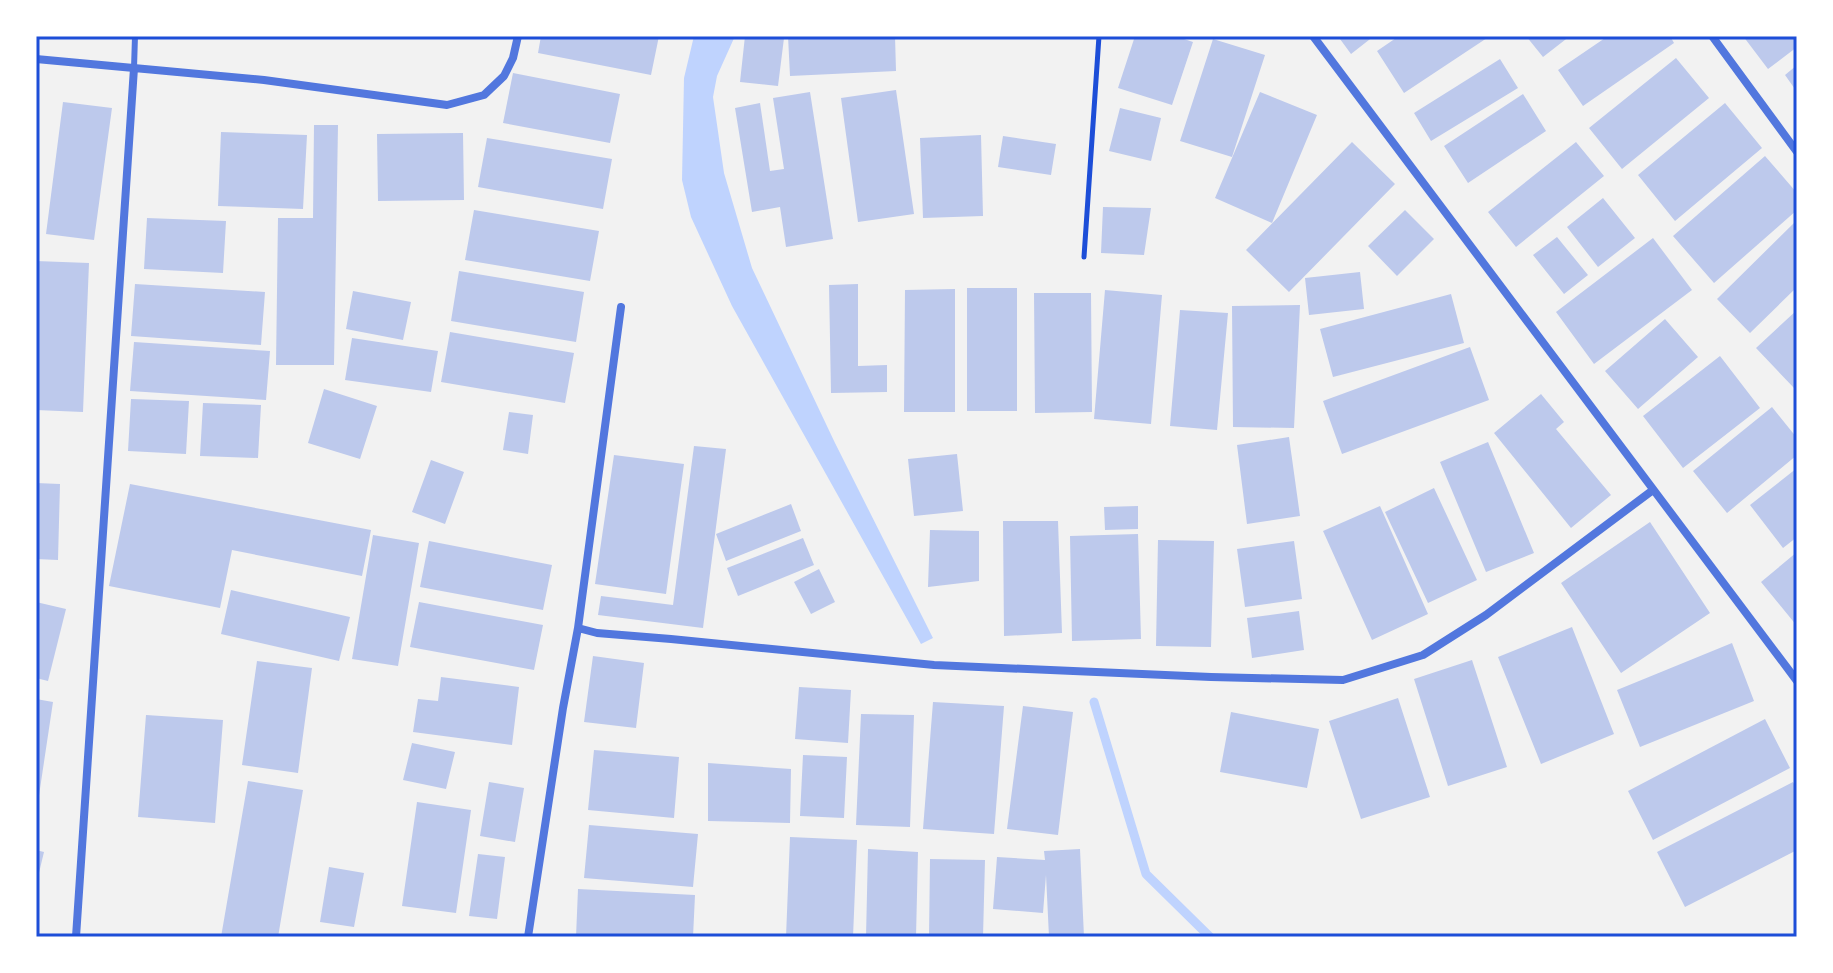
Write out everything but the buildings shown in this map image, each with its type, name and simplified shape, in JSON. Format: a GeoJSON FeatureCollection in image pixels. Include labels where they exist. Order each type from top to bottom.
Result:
{"type":"FeatureCollection","features":[{"type":"Feature","properties":{"kind":"street"},"geometry":{"type":"LineString","coordinates":[[36,59],[264,80],[447,105],[484,95],[504,76],[513,58],[518,36]]}},
{"type":"Feature","properties":{"kind":"street"},"geometry":{"type":"LineString","coordinates":[[1313,36],[1797,681]]}},
{"type":"Feature","properties":{"kind":"street"},"geometry":{"type":"LineString","coordinates":[[1712,36],[1797,152]]}},
{"type":"Feature","properties":{"kind":"street"},"geometry":{"type":"LineString","coordinates":[[76,937],[134,68]]}},
{"type":"Feature","properties":{"kind":"street"},"geometry":{"type":"LineString","coordinates":[[528,937],[578,628],[621,307]]}},
{"type":"Feature","properties":{"kind":"street"},"geometry":{"type":"LineString","coordinates":[[578,628],[597,633],[934,665],[1343,680],[1423,655],[1486,615],[1653,490]]}},
{"type":"Feature","properties":{"kind":"lane"},"geometry":{"type":"LineString","coordinates":[[134,68],[135,36]]}},
{"type":"Feature","properties":{"kind":"path"},"geometry":{"type":"LineString","coordinates":[[1084,257],[1099,36]]}},
{"type":"Feature","properties":{"kind":"water"},"geometry":{"type":"Polygon","coordinates":[[[694,36],[735,36],[717,76],[713,97],[724,173],[752,268],[933,638],[921,644],[732,306],[691,217],[682,180],[684,78],[694,36]]]}},
{"type":"Feature","properties":{"kind":"waterway"},"geometry":{"type":"LineString","coordinates":[[1094,702],[1146,874],[1210,937]]}}]}
